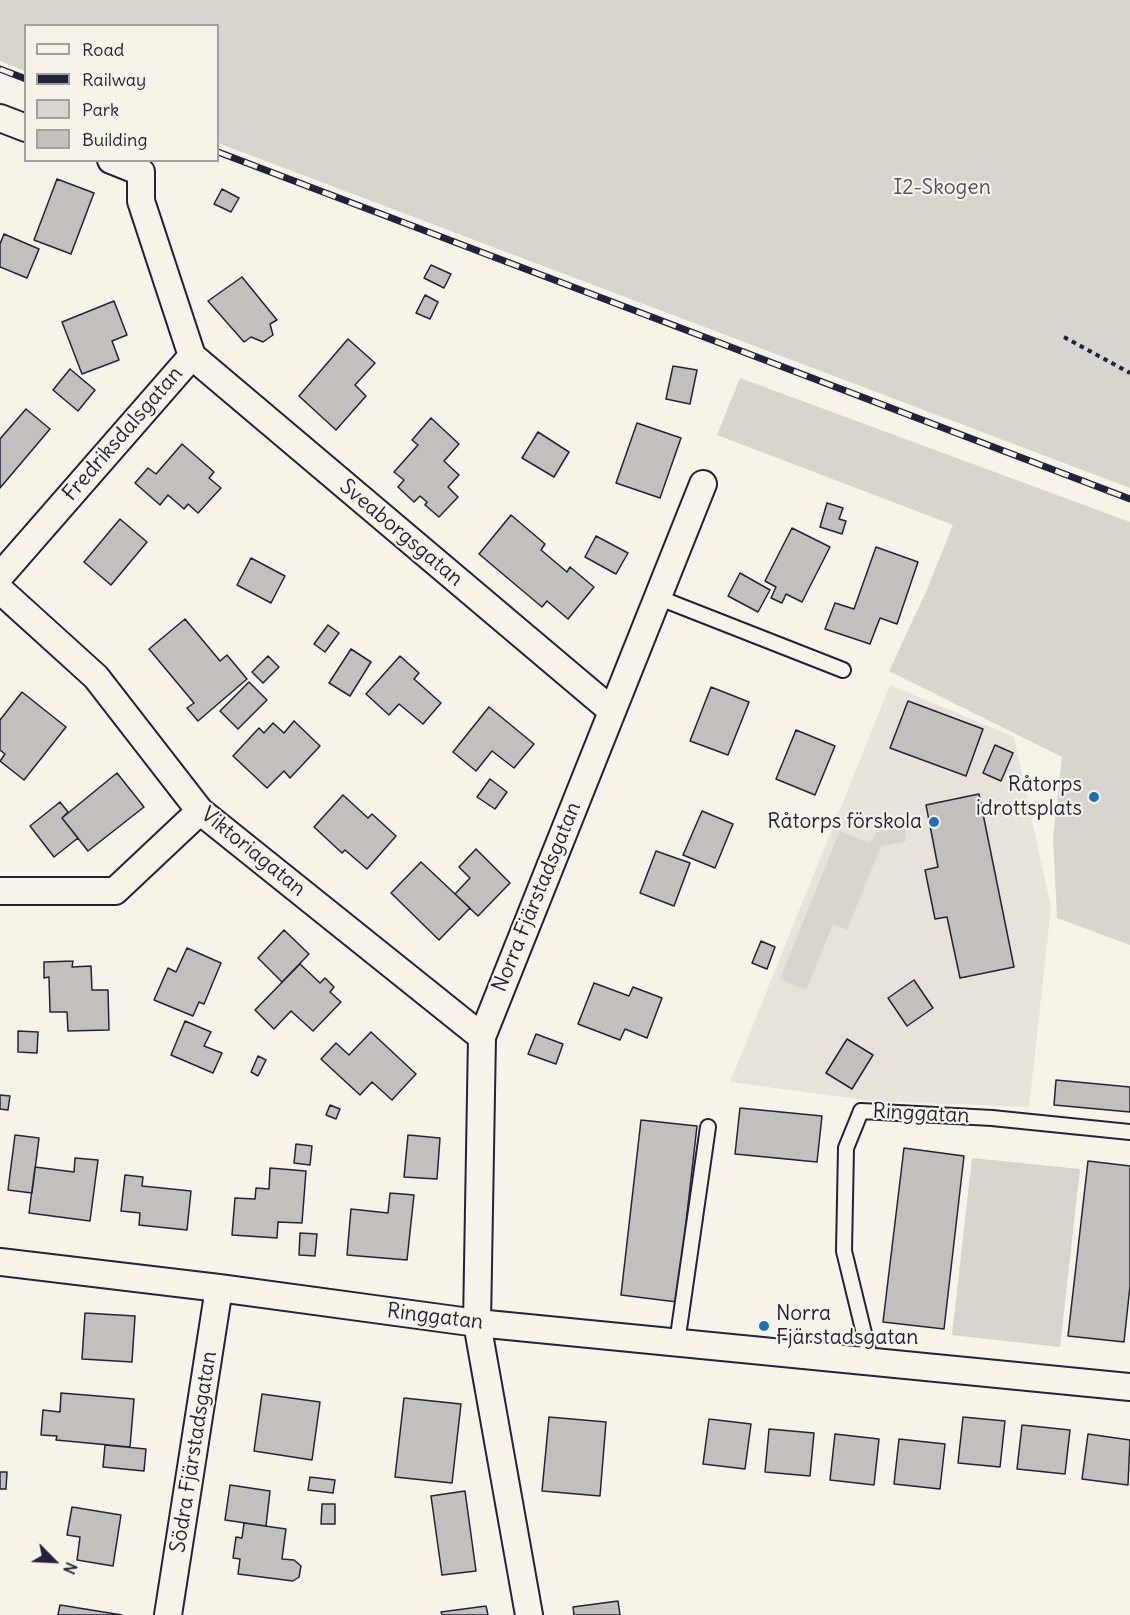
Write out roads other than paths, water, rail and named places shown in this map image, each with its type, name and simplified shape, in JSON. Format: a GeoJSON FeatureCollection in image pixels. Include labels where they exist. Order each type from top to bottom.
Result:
{"type":"FeatureCollection","features":[{"type":"Feature","properties":{"kind":"street"},"geometry":{"type":"LineString","coordinates":[[0,118],[24,127]]}},
{"type":"Feature","properties":{"kind":"street","name":"Fredriksdalsgatan"},"geometry":{"type":"LineString","coordinates":[[0,576],[192,356],[141,201],[141,172],[116,162]]}},
{"type":"Feature","properties":{"kind":"street","name":"Sveaborgsgatan"},"geometry":{"type":"LineString","coordinates":[[192,356],[611,710]]}},
{"type":"Feature","properties":{"kind":"street","name":"Norra Fjärstadsgatan"},"geometry":{"type":"LineString","coordinates":[[529,1615],[477,1323],[482,1037],[703,484]]}},
{"type":"Feature","properties":{"kind":"street","name":"Viktoriagatan"},"geometry":{"type":"LineString","coordinates":[[0,590],[96,677],[200,811],[482,1037]]}},
{"type":"Feature","properties":{"kind":"street"},"geometry":{"type":"LineString","coordinates":[[0,891],[115,891],[200,811]]}},
{"type":"Feature","properties":{"kind":"street","name":"Ringgatan"},"geometry":{"type":"LineString","coordinates":[[0,1262],[219,1288],[477,1323],[1130,1388]]}},
{"type":"Feature","properties":{"kind":"street","name":"Södra Fjärstadsgatan"},"geometry":{"type":"LineString","coordinates":[[168,1615],[219,1288]]}},
{"type":"Feature","properties":{"kind":"lane"},"geometry":{"type":"LineString","coordinates":[[657,597],[843,670]]}},
{"type":"Feature","properties":{"kind":"lane","name":"Ringgatan"},"geometry":{"type":"LineString","coordinates":[[872,1362],[844,1251],[846,1148],[861,1111],[992,1118],[1130,1132]]}},
{"type":"Feature","properties":{"kind":"lane"},"geometry":{"type":"LineString","coordinates":[[677,1343],[708,1127]]}},
{"type":"Feature","properties":{"kind":"railway"},"geometry":{"type":"LineString","coordinates":[[0,69],[24,78]]}},
{"type":"Feature","properties":{"kind":"railway"},"geometry":{"type":"LineString","coordinates":[[219,152],[1130,499]]}},
{"type":"Feature","properties":{"kind":"place","name":"Råtorps idrottsplats"},"geometry":{"type":"Point","coordinates":[1094,797]}},
{"type":"Feature","properties":{"kind":"place","name":"Råtorps förskola"},"geometry":{"type":"Point","coordinates":[934,822]}},
{"type":"Feature","properties":{"kind":"place","name":"Norra Fjärstadsgatan"},"geometry":{"type":"Point","coordinates":[764,1326]}},
{"type":"Feature","properties":{"kind":"park label","name":"I2-Skogen"},"geometry":{"type":"Point","coordinates":[942,188]}}]}
